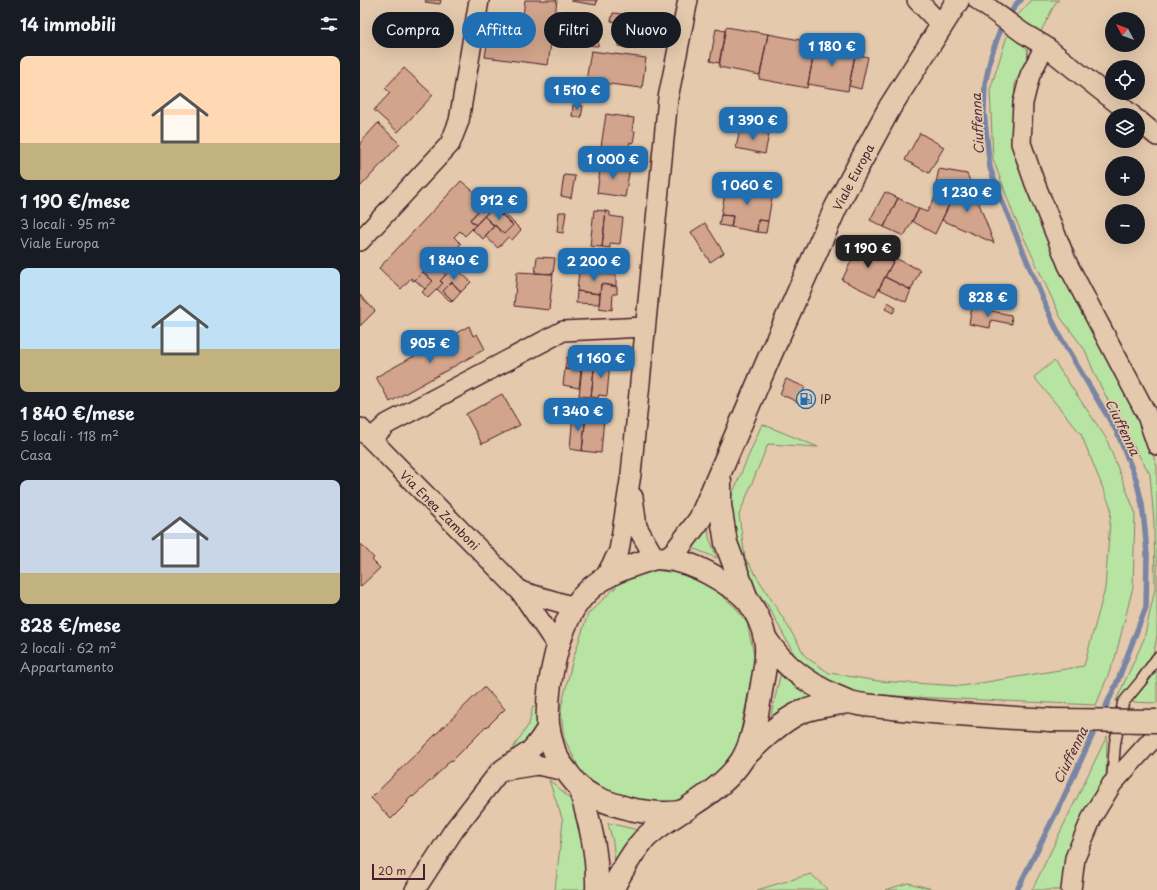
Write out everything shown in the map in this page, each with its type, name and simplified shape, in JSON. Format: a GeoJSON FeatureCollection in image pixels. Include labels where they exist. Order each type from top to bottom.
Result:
{"type":"FeatureCollection","features":[{"type":"Feature","properties":{"kind":"main road","name":"Viale Europa"},"geometry":{"type":"LineString","coordinates":[[662,558],[676,551],[700,519],[769,358],[836,208],[890,108],[958,0]]}},
{"type":"Feature","properties":{"kind":"main road","name":"Viale Europa"},"geometry":{"type":"LineString","coordinates":[[720,474],[720,505],[724,536],[747,599],[766,639]]}},
{"type":"Feature","properties":{"kind":"main road"},"geometry":{"type":"LineString","coordinates":[[597,890],[598,867],[595,846],[580,789],[566,771],[556,754],[548,726],[549,693],[558,647],[567,622],[575,607],[585,594],[604,577],[618,570],[662,558],[694,566],[714,576],[747,599]]}},
{"type":"Feature","properties":{"kind":"main road"},"geometry":{"type":"LineString","coordinates":[[766,639],[772,649],[803,677],[848,702]]}},
{"type":"Feature","properties":{"kind":"main road"},"geometry":{"type":"LineString","coordinates":[[743,758],[752,737],[756,717],[764,672],[766,639]]}},
{"type":"Feature","properties":{"kind":"main road"},"geometry":{"type":"LineString","coordinates":[[612,890],[628,860],[641,843],[661,825],[701,800],[724,781],[743,758],[771,733],[800,713],[819,707],[848,702],[931,712],[1050,720],[1157,721]]}},
{"type":"Feature","properties":{"kind":"main road"},"geometry":{"type":"LineString","coordinates":[[580,789],[603,800],[636,810],[664,812],[682,811]]}},
{"type":"Feature","properties":{"kind":"street"},"geometry":{"type":"LineString","coordinates":[[360,241],[450,144],[459,121],[479,0]]}},
{"type":"Feature","properties":{"kind":"street"},"geometry":{"type":"LineString","coordinates":[[604,577],[618,551],[631,474],[644,327],[668,98],[688,0]]}},
{"type":"Feature","properties":{"kind":"street"},"geometry":{"type":"LineString","coordinates":[[917,0],[942,26]]}},
{"type":"Feature","properties":{"kind":"street"},"geometry":{"type":"LineString","coordinates":[[978,0],[1023,33],[1045,46],[1123,108]]}},
{"type":"Feature","properties":{"kind":"street"},"geometry":{"type":"LineString","coordinates":[[1045,46],[1030,75],[1023,103],[1021,142],[1034,181],[1068,265],[1146,413],[1157,445]]}},
{"type":"Feature","properties":{"kind":"street"},"geometry":{"type":"LineString","coordinates":[[1145,126],[1157,136]]}},
{"type":"Feature","properties":{"kind":"street"},"geometry":{"type":"LineString","coordinates":[[365,434],[387,424],[563,331],[644,327]]}},
{"type":"Feature","properties":{"kind":"street","name":"Via Enea Zamboni"},"geometry":{"type":"LineString","coordinates":[[365,434],[520,591],[558,647]]}},
{"type":"Feature","properties":{"kind":"street"},"geometry":{"type":"LineString","coordinates":[[631,474],[637,527],[662,558]]}},
{"type":"Feature","properties":{"kind":"street","name":"Via Enea Zamboni"},"geometry":{"type":"LineString","coordinates":[[520,591],[575,607]]}},
{"type":"Feature","properties":{"kind":"street"},"geometry":{"type":"LineString","coordinates":[[415,890],[454,830],[499,772],[507,765],[530,751],[539,741],[548,726]]}},
{"type":"Feature","properties":{"kind":"street"},"geometry":{"type":"LineString","coordinates":[[1071,890],[1075,858],[1093,815],[1112,784],[1157,734]]}},
{"type":"Feature","properties":{"kind":"street"},"geometry":{"type":"LineString","coordinates":[[499,772],[537,765],[566,771]]}},
{"type":"Feature","properties":{"kind":"lane"},"geometry":{"type":"LineString","coordinates":[[1112,784],[1115,743],[1123,703],[1142,681],[1157,658]]}},
{"type":"Feature","properties":{"kind":"green space"},"geometry":{"type":"Polygon","coordinates":[[[1032,0],[1059,0],[1056,2],[1039,35],[1015,18],[1032,0]]]}},
{"type":"Feature","properties":{"kind":"green space"},"geometry":{"type":"Polygon","coordinates":[[[1008,33],[1027,47],[1028,62],[1015,82],[1013,137],[1146,434],[1157,467],[1157,635],[1154,652],[1120,702],[1116,701],[1144,639],[1155,589],[1154,521],[1150,474],[1121,425],[1096,377],[1085,350],[1061,318],[1014,216],[993,159],[990,90],[1008,33]]]}},
{"type":"Feature","properties":{"kind":"green space"},"geometry":{"type":"Polygon","coordinates":[[[1054,361],[1106,438],[1135,512],[1133,587],[1115,658],[1096,705],[912,697],[842,692],[801,667],[767,604],[744,575],[726,509],[762,424],[818,447],[768,444],[739,515],[745,558],[806,657],[829,673],[878,681],[962,686],[1084,666],[1105,589],[1111,508],[1081,434],[1034,377],[1054,361]]]}},
{"type":"Feature","properties":{"kind":"green space"},"geometry":{"type":"Polygon","coordinates":[[[708,516],[709,537],[717,558],[690,547],[708,516]]]}},
{"type":"Feature","properties":{"kind":"green space"},"geometry":{"type":"Polygon","coordinates":[[[653,570],[686,574],[714,589],[736,608],[747,623],[755,659],[736,754],[720,773],[692,794],[668,804],[642,803],[606,791],[582,774],[564,738],[561,708],[573,659],[588,614],[622,581],[653,570]]]}},
{"type":"Feature","properties":{"kind":"green space"},"geometry":{"type":"Polygon","coordinates":[[[782,668],[798,688],[822,700],[769,724],[782,668]]]}},
{"type":"Feature","properties":{"kind":"green space"},"geometry":{"type":"Polygon","coordinates":[[[1157,671],[1157,703],[1132,702],[1157,671]]]}},
{"type":"Feature","properties":{"kind":"green space"},"geometry":{"type":"Polygon","coordinates":[[[533,706],[538,706],[538,726],[532,740],[513,753],[511,751],[529,724],[533,706]]]}},
{"type":"Feature","properties":{"kind":"green space"},"geometry":{"type":"Polygon","coordinates":[[[1107,736],[1106,781],[1065,890],[1032,890],[1107,736]]]}},
{"type":"Feature","properties":{"kind":"green space"},"geometry":{"type":"Polygon","coordinates":[[[549,780],[575,805],[585,824],[588,890],[555,890],[563,821],[549,780]]]}},
{"type":"Feature","properties":{"kind":"green space"},"geometry":{"type":"Polygon","coordinates":[[[608,823],[642,831],[628,843],[615,861],[613,842],[608,823]]]}},
{"type":"Feature","properties":{"kind":"green space"},"geometry":{"type":"Polygon","coordinates":[[[811,874],[828,890],[757,890],[811,874]]]}},
{"type":"Feature","properties":{"kind":"green space"},"geometry":{"type":"Polygon","coordinates":[[[908,883],[937,890],[885,890],[908,883]]]}},
{"type":"Feature","properties":{"kind":"building"},"geometry":{"type":"Polygon","coordinates":[[[426,0],[441,0],[440,4],[425,2],[426,0]]]}},
{"type":"Feature","properties":{"kind":"building"},"geometry":{"type":"Polygon","coordinates":[[[525,0],[557,0],[555,12],[544,12],[544,48],[550,48],[548,65],[485,57],[486,48],[536,48],[536,12],[523,12],[525,0]]]}},
{"type":"Feature","properties":{"kind":"building"},"geometry":{"type":"Polygon","coordinates":[[[571,0],[597,0],[596,5],[571,0]]]}},
{"type":"Feature","properties":{"kind":"building"},"geometry":{"type":"Polygon","coordinates":[[[726,27],[768,34],[760,75],[719,67],[726,27]]]}},
{"type":"Feature","properties":{"kind":"building"},"geometry":{"type":"Polygon","coordinates":[[[716,29],[725,31],[719,63],[710,61],[716,29]]]}},
{"type":"Feature","properties":{"kind":"building"},"geometry":{"type":"Polygon","coordinates":[[[768,34],[816,43],[807,88],[759,79],[768,34]]]}},
{"type":"Feature","properties":{"kind":"building"},"geometry":{"type":"Polygon","coordinates":[[[816,43],[856,51],[848,91],[808,84],[816,43]]]}},
{"type":"Feature","properties":{"kind":"building"},"geometry":{"type":"Polygon","coordinates":[[[591,51],[646,58],[642,88],[586,81],[591,51]]]}},
{"type":"Feature","properties":{"kind":"building"},"geometry":{"type":"Polygon","coordinates":[[[855,54],[868,57],[861,89],[849,86],[855,54]]]}},
{"type":"Feature","properties":{"kind":"building"},"geometry":{"type":"Polygon","coordinates":[[[404,68],[433,95],[398,132],[374,110],[390,93],[385,88],[404,68]]]}},
{"type":"Feature","properties":{"kind":"building"},"geometry":{"type":"Polygon","coordinates":[[[573,105],[583,106],[581,118],[572,116],[573,105]]]}},
{"type":"Feature","properties":{"kind":"building"},"geometry":{"type":"Polygon","coordinates":[[[606,114],[634,118],[632,131],[635,131],[633,143],[630,142],[628,152],[601,147],[606,114]]]}},
{"type":"Feature","properties":{"kind":"building"},"geometry":{"type":"Polygon","coordinates":[[[378,123],[400,144],[360,187],[360,143],[378,123]]]}},
{"type":"Feature","properties":{"kind":"building"},"geometry":{"type":"Polygon","coordinates":[[[740,129],[769,134],[765,154],[736,148],[740,129]]]}},
{"type":"Feature","properties":{"kind":"building"},"geometry":{"type":"Polygon","coordinates":[[[920,133],[944,147],[929,173],[905,160],[920,133]]]}},
{"type":"Feature","properties":{"kind":"building"},"geometry":{"type":"Polygon","coordinates":[[[601,163],[630,167],[625,197],[597,193],[601,163]]]}},
{"type":"Feature","properties":{"kind":"building"},"geometry":{"type":"Polygon","coordinates":[[[939,169],[967,174],[973,188],[959,184],[935,234],[912,221],[919,209],[927,212],[941,186],[936,183],[939,169]]]}},
{"type":"Feature","properties":{"kind":"building"},"geometry":{"type":"Polygon","coordinates":[[[564,175],[575,176],[571,198],[561,196],[564,175]]]}},
{"type":"Feature","properties":{"kind":"building"},"geometry":{"type":"Polygon","coordinates":[[[461,181],[483,199],[476,207],[479,210],[470,220],[476,225],[465,236],[460,231],[454,237],[461,244],[451,254],[445,248],[415,280],[413,281],[411,278],[401,289],[379,268],[461,181]]]}},
{"type":"Feature","properties":{"kind":"building"},"geometry":{"type":"Polygon","coordinates":[[[727,183],[773,191],[768,221],[758,220],[757,232],[731,227],[733,216],[721,215],[727,183]]]}},
{"type":"Feature","properties":{"kind":"building"},"geometry":{"type":"Polygon","coordinates":[[[959,184],[973,188],[994,243],[942,220],[959,184]]]}},
{"type":"Feature","properties":{"kind":"building"},"geometry":{"type":"Polygon","coordinates":[[[885,192],[898,198],[884,227],[870,220],[885,192]]]}},
{"type":"Feature","properties":{"kind":"building"},"geometry":{"type":"Polygon","coordinates":[[[898,198],[919,209],[904,236],[884,227],[898,198]]]}},
{"type":"Feature","properties":{"kind":"building"},"geometry":{"type":"Polygon","coordinates":[[[483,199],[502,215],[501,216],[492,208],[476,225],[470,220],[479,210],[476,207],[483,199]]]}},
{"type":"Feature","properties":{"kind":"building"},"geometry":{"type":"Polygon","coordinates":[[[492,208],[513,225],[504,234],[484,216],[492,208]]]}},
{"type":"Feature","properties":{"kind":"building"},"geometry":{"type":"Polygon","coordinates":[[[594,210],[606,211],[602,247],[590,246],[594,210]]]}},
{"type":"Feature","properties":{"kind":"building"},"geometry":{"type":"Polygon","coordinates":[[[606,211],[610,212],[610,216],[623,218],[620,244],[610,243],[610,248],[602,247],[606,211]]]}},
{"type":"Feature","properties":{"kind":"building"},"geometry":{"type":"Polygon","coordinates":[[[559,212],[566,212],[563,233],[557,232],[559,212]]]}},
{"type":"Feature","properties":{"kind":"building"},"geometry":{"type":"Polygon","coordinates":[[[504,213],[521,230],[512,240],[508,237],[498,248],[485,236],[495,225],[504,234],[513,225],[502,215],[504,213]]]}},
{"type":"Feature","properties":{"kind":"building"},"geometry":{"type":"Polygon","coordinates":[[[721,215],[733,216],[731,227],[719,225],[721,215]]]}},
{"type":"Feature","properties":{"kind":"building"},"geometry":{"type":"Polygon","coordinates":[[[484,216],[494,226],[483,239],[472,229],[484,216]]]}},
{"type":"Feature","properties":{"kind":"building"},"geometry":{"type":"Polygon","coordinates":[[[758,220],[768,221],[766,233],[757,232],[758,220]]]}},
{"type":"Feature","properties":{"kind":"building"},"geometry":{"type":"Polygon","coordinates":[[[705,223],[724,253],[710,262],[691,232],[705,223]]]}},
{"type":"Feature","properties":{"kind":"building"},"geometry":{"type":"Polygon","coordinates":[[[861,241],[895,258],[875,296],[842,280],[861,241]]]}},
{"type":"Feature","properties":{"kind":"building"},"geometry":{"type":"Polygon","coordinates":[[[537,257],[555,258],[553,274],[535,273],[537,257]]]}},
{"type":"Feature","properties":{"kind":"building"},"geometry":{"type":"Polygon","coordinates":[[[895,258],[920,270],[911,290],[885,277],[895,258]]]}},
{"type":"Feature","properties":{"kind":"building"},"geometry":{"type":"Polygon","coordinates":[[[432,261],[446,275],[440,281],[443,283],[428,298],[422,292],[433,281],[423,272],[432,261]]]}},
{"type":"Feature","properties":{"kind":"building"},"geometry":{"type":"Polygon","coordinates":[[[454,266],[471,282],[461,292],[452,282],[443,291],[453,301],[451,302],[437,289],[443,283],[440,281],[454,266]]]}},
{"type":"Feature","properties":{"kind":"building"},"geometry":{"type":"Polygon","coordinates":[[[579,271],[616,275],[616,286],[601,284],[600,294],[577,291],[579,271]]]}},
{"type":"Feature","properties":{"kind":"building"},"geometry":{"type":"Polygon","coordinates":[[[423,272],[433,281],[425,289],[415,280],[423,272]]]}},
{"type":"Feature","properties":{"kind":"building"},"geometry":{"type":"Polygon","coordinates":[[[517,272],[553,274],[549,310],[514,306],[517,272]]]}},
{"type":"Feature","properties":{"kind":"building"},"geometry":{"type":"Polygon","coordinates":[[[885,277],[911,290],[906,302],[879,289],[885,277]]]}},
{"type":"Feature","properties":{"kind":"building"},"geometry":{"type":"Polygon","coordinates":[[[452,282],[461,292],[453,301],[443,291],[452,282]]]}},
{"type":"Feature","properties":{"kind":"building"},"geometry":{"type":"Polygon","coordinates":[[[601,284],[617,287],[617,294],[613,294],[612,310],[599,308],[601,284]]]}},
{"type":"Feature","properties":{"kind":"building"},"geometry":{"type":"Polygon","coordinates":[[[1006,284],[1012,297],[998,303],[992,290],[1006,284]]]}},
{"type":"Feature","properties":{"kind":"building"},"geometry":{"type":"Polygon","coordinates":[[[577,291],[600,294],[599,304],[576,303],[577,291]]]}},
{"type":"Feature","properties":{"kind":"building"},"geometry":{"type":"Polygon","coordinates":[[[360,295],[375,311],[360,326],[360,295]]]}},
{"type":"Feature","properties":{"kind":"building"},"geometry":{"type":"Polygon","coordinates":[[[888,302],[896,307],[893,313],[885,309],[888,302]]]}},
{"type":"Feature","properties":{"kind":"building"},"geometry":{"type":"Polygon","coordinates":[[[972,307],[1011,315],[1012,324],[991,320],[990,328],[969,324],[972,307]]]}},
{"type":"Feature","properties":{"kind":"building"},"geometry":{"type":"Polygon","coordinates":[[[469,326],[473,336],[477,334],[485,349],[390,402],[376,377],[469,326]]]}},
{"type":"Feature","properties":{"kind":"building"},"geometry":{"type":"Polygon","coordinates":[[[567,357],[583,358],[581,370],[565,369],[567,357]]]}},
{"type":"Feature","properties":{"kind":"building"},"geometry":{"type":"Polygon","coordinates":[[[583,358],[595,360],[591,397],[579,396],[583,358]]]}},
{"type":"Feature","properties":{"kind":"building"},"geometry":{"type":"Polygon","coordinates":[[[595,360],[610,362],[607,396],[599,395],[598,398],[591,397],[595,360]]]}},
{"type":"Feature","properties":{"kind":"building"},"geometry":{"type":"Polygon","coordinates":[[[565,369],[581,370],[579,388],[563,385],[565,369]]]}},
{"type":"Feature","properties":{"kind":"building"},"geometry":{"type":"Polygon","coordinates":[[[786,379],[805,387],[798,402],[780,394],[786,379]]]}},
{"type":"Feature","properties":{"kind":"building"},"geometry":{"type":"Polygon","coordinates":[[[502,394],[520,425],[482,444],[466,414],[502,394]]]}},
{"type":"Feature","properties":{"kind":"building"},"geometry":{"type":"Polygon","coordinates":[[[573,413],[586,415],[582,451],[570,449],[573,413]]]}},
{"type":"Feature","properties":{"kind":"building"},"geometry":{"type":"Polygon","coordinates":[[[586,415],[604,417],[601,453],[582,451],[586,415]]]}},
{"type":"Feature","properties":{"kind":"building"},"geometry":{"type":"Polygon","coordinates":[[[361,544],[374,558],[372,560],[380,568],[360,587],[360,545],[361,544]]]}},
{"type":"Feature","properties":{"kind":"building"},"geometry":{"type":"Polygon","coordinates":[[[484,687],[505,709],[452,761],[451,760],[446,764],[447,765],[413,797],[412,796],[391,819],[371,798],[484,687]]]}},
{"type":"Feature","properties":{"kind":"waterway","name":"Ciuffenna"},"geometry":{"type":"LineString","coordinates":[[1021,0],[1017,3],[1001,28],[991,56],[985,84],[984,112],[990,168],[999,194],[1051,318],[1063,342],[1117,432],[1136,479],[1142,504],[1145,530],[1147,555],[1146,607],[1118,680],[1102,715]]}},
{"type":"Feature","properties":{"kind":"waterway","name":"Ciuffenna"},"geometry":{"type":"LineString","coordinates":[[1017,890],[1063,799],[1097,725]]}},
{"type":"Feature","properties":{"kind":"place","name":"IP"},"geometry":{"type":"Point","coordinates":[806,399]}}]}
